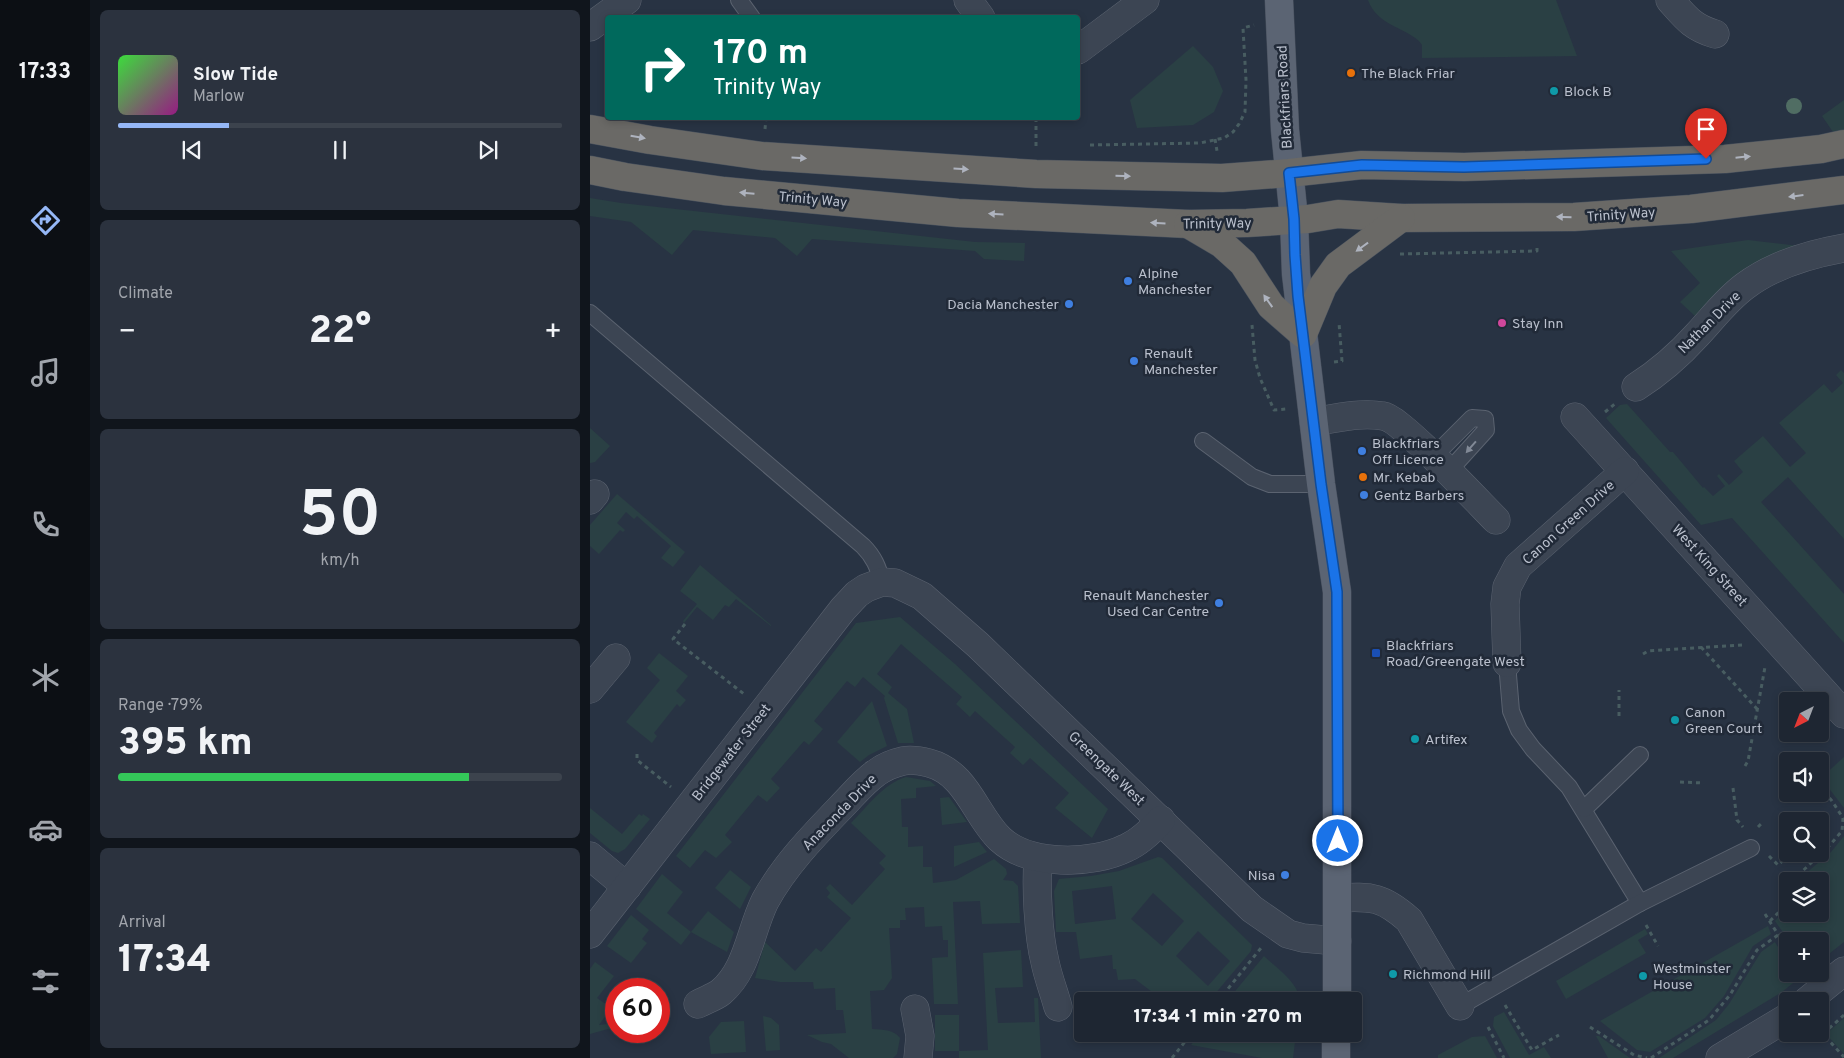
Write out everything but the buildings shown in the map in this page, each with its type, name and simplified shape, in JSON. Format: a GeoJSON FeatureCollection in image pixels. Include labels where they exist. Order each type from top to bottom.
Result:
{"type":"FeatureCollection","features":[{"type":"Feature","properties":{"kind":"highway"},"geometry":{"type":"LineString","coordinates":[[590,129],[650,140],[762,156],[1036,174],[1222,178],[1362,165],[1464,167],[1725,159],[1820,149],[1844,144]]}},
{"type":"Feature","properties":{"kind":"highway","name":"Trinity Way"},"geometry":{"type":"LineString","coordinates":[[590,170],[624,177],[724,191],[938,211],[1188,224],[1247,223],[1338,214],[1401,218],[1574,217],[1691,209],[1844,190]]}},
{"type":"Feature","properties":{"kind":"highway"},"geometry":{"type":"LineString","coordinates":[[1188,224],[1222,244],[1243,263],[1271,306],[1303,334],[1323,286],[1338,265],[1401,218]]}},
{"type":"Feature","properties":{"kind":"main road","name":"Blackfriars Road"},"geometry":{"type":"LineString","coordinates":[[1279,0],[1285,130],[1294,219],[1295,264],[1321,484],[1337,592],[1337,992]]}},
{"type":"Feature","properties":{"kind":"main road"},"geometry":{"type":"LineString","coordinates":[[1336,1042],[1336,1058]]}},
{"type":"Feature","properties":{"kind":"street"},"geometry":{"type":"LineString","coordinates":[[606,15],[627,0]]}},
{"type":"Feature","properties":{"kind":"street"},"geometry":{"type":"LineString","coordinates":[[968,0],[979,15]]}},
{"type":"Feature","properties":{"kind":"street"},"geometry":{"type":"LineString","coordinates":[[1080,49],[1145,0]]}},
{"type":"Feature","properties":{"kind":"street"},"geometry":{"type":"LineString","coordinates":[[1670,0],[1688,21],[1700,30],[1716,34]]}},
{"type":"Feature","properties":{"kind":"street"},"geometry":{"type":"LineString","coordinates":[[590,27],[605,16]]}},
{"type":"Feature","properties":{"kind":"street","name":"Nathan Drive"},"geometry":{"type":"LineString","coordinates":[[1636,387],[1656,374],[1697,335],[1724,304],[1746,285],[1789,262],[1844,248]]}},
{"type":"Feature","properties":{"kind":"street"},"geometry":{"type":"LineString","coordinates":[[1314,422],[1341,417],[1385,416],[1395,421],[1496,520]]}},
{"type":"Feature","properties":{"kind":"street","name":"West King Street"},"geometry":{"type":"LineString","coordinates":[[1575,417],[1844,714]]}},
{"type":"Feature","properties":{"kind":"street","name":"Canon Green Drive"},"geometry":{"type":"LineString","coordinates":[[1506,663],[1505,604],[1507,587],[1518,566],[1625,471]]}},
{"type":"Feature","properties":{"kind":"street","name":"Greengate West"},"geometry":{"type":"LineString","coordinates":[[882,582],[895,583],[922,596],[978,645],[1252,909],[1288,934],[1303,938],[1337,940]]}},
{"type":"Feature","properties":{"kind":"street","name":"Bridgewater Street"},"geometry":{"type":"LineString","coordinates":[[590,934],[843,608],[866,588],[882,582]]}},
{"type":"Feature","properties":{"kind":"street"},"geometry":{"type":"LineString","coordinates":[[590,689],[616,658]]}},
{"type":"Feature","properties":{"kind":"street","name":"Anaconda Drive"},"geometry":{"type":"LineString","coordinates":[[698,1004],[720,993],[738,973],[765,901],[791,862],[856,792],[875,774],[896,762],[916,760],[944,768],[958,781],[1000,839],[1019,851],[1038,858],[1081,859],[1125,849],[1149,832],[1161,820]]}},
{"type":"Feature","properties":{"kind":"street"},"geometry":{"type":"LineString","coordinates":[[590,856],[627,887]]}},
{"type":"Feature","properties":{"kind":"street"},"geometry":{"type":"LineString","coordinates":[[1038,858],[1041,943],[1045,964],[1058,1007]]}},
{"type":"Feature","properties":{"kind":"street"},"geometry":{"type":"LineString","coordinates":[[1338,898],[1360,897],[1386,902],[1397,909],[1409,920],[1460,1006]]}},
{"type":"Feature","properties":{"kind":"street"},"geometry":{"type":"LineString","coordinates":[[1818,992],[1844,971]]}},
{"type":"Feature","properties":{"kind":"street"},"geometry":{"type":"LineString","coordinates":[[914,1009],[920,1036],[918,1058]]}},
{"type":"Feature","properties":{"kind":"street"},"geometry":{"type":"LineString","coordinates":[[1720,1058],[1779,1022]]}},
{"type":"Feature","properties":{"kind":"lane"},"geometry":{"type":"LineString","coordinates":[[739,0],[750,15]]}},
{"type":"Feature","properties":{"kind":"lane"},"geometry":{"type":"LineString","coordinates":[[590,313],[863,546],[876,563],[882,582]]}},
{"type":"Feature","properties":{"kind":"lane"},"geometry":{"type":"LineString","coordinates":[[1203,441],[1252,477],[1270,484],[1321,484]]}},
{"type":"Feature","properties":{"kind":"lane"},"geometry":{"type":"LineString","coordinates":[[1506,663],[1511,711],[1519,730],[1533,749],[1569,787],[1640,903]]}},
{"type":"Feature","properties":{"kind":"lane"},"geometry":{"type":"LineString","coordinates":[[1584,809],[1640,755]]}},
{"type":"Feature","properties":{"kind":"lane"},"geometry":{"type":"LineString","coordinates":[[1460,1006],[1640,903],[1751,848]]}},
{"type":"Feature","properties":{"kind":"path"},"geometry":{"type":"LineString","coordinates":[[1088,146],[1200,143],[1224,138],[1233,132],[1245,112],[1246,80],[1243,28]]}},
{"type":"Feature","properties":{"kind":"path"},"geometry":{"type":"LineString","coordinates":[[765,134],[766,120]]}},
{"type":"Feature","properties":{"kind":"path"},"geometry":{"type":"LineString","coordinates":[[1036,120],[1036,146]]}},
{"type":"Feature","properties":{"kind":"path"},"geometry":{"type":"LineString","coordinates":[[1027,146],[1044,146]]}},
{"type":"Feature","properties":{"kind":"path"},"geometry":{"type":"LineString","coordinates":[[1396,255],[1404,253],[1537,251]]}},
{"type":"Feature","properties":{"kind":"path"},"geometry":{"type":"LineString","coordinates":[[1338,313],[1342,361]]}},
{"type":"Feature","properties":{"kind":"path"},"geometry":{"type":"LineString","coordinates":[[1251,318],[1255,360],[1260,378],[1274,410]]}},
{"type":"Feature","properties":{"kind":"path"},"geometry":{"type":"LineString","coordinates":[[685,624],[673,638],[751,699]]}},
{"type":"Feature","properties":{"kind":"path"},"geometry":{"type":"LineString","coordinates":[[1643,654],[1648,650],[1745,644]]}},
{"type":"Feature","properties":{"kind":"path"},"geometry":{"type":"LineString","coordinates":[[1701,647],[1757,710]]}},
{"type":"Feature","properties":{"kind":"path"},"geometry":{"type":"LineString","coordinates":[[1745,766],[1748,761],[1766,658]]}},
{"type":"Feature","properties":{"kind":"path"},"geometry":{"type":"LineString","coordinates":[[1619,690],[1619,716]]}},
{"type":"Feature","properties":{"kind":"path"},"geometry":{"type":"LineString","coordinates":[[637,754],[637,760],[678,792]]}},
{"type":"Feature","properties":{"kind":"path"},"geometry":{"type":"LineString","coordinates":[[1680,782],[1704,783]]}},
{"type":"Feature","properties":{"kind":"path"},"geometry":{"type":"LineString","coordinates":[[1802,872],[1842,832],[1843,818],[1829,798]]}},
{"type":"Feature","properties":{"kind":"path"},"geometry":{"type":"LineString","coordinates":[[1770,921],[1779,912]]}},
{"type":"Feature","properties":{"kind":"path"},"geometry":{"type":"LineString","coordinates":[[1651,1058],[1709,1020],[1730,995],[1758,950],[1778,935],[1765,914]]}},
{"type":"Feature","properties":{"kind":"path"},"geometry":{"type":"LineString","coordinates":[[1645,921],[1658,946]]}},
{"type":"Feature","properties":{"kind":"path"},"geometry":{"type":"LineString","coordinates":[[1225,992],[1261,947]]}},
{"type":"Feature","properties":{"kind":"path"},"geometry":{"type":"LineString","coordinates":[[1505,1005],[1532,1050],[1559,1035]]}},
{"type":"Feature","properties":{"kind":"path"},"geometry":{"type":"LineString","coordinates":[[1844,1015],[1823,1034],[1844,1057]]}},
{"type":"Feature","properties":{"kind":"path"},"geometry":{"type":"LineString","coordinates":[[1488,1027],[1504,1058]]}},
{"type":"Feature","properties":{"kind":"path"},"geometry":{"type":"LineString","coordinates":[[1590,1027],[1634,1055],[1647,1058]]}},
{"type":"Feature","properties":{"kind":"path"},"geometry":{"type":"LineString","coordinates":[[1172,1058],[1185,1042]]}},
{"type":"Feature","properties":{"kind":"green space"},"geometry":{"type":"Polygon","coordinates":[[[1368,0],[1556,0],[1577,56],[1422,58],[1422,45],[1419,41],[1377,15],[1368,0]]]}},
{"type":"Feature","properties":{"kind":"green space"},"geometry":{"type":"Polygon","coordinates":[[[1193,46],[1213,67],[1223,91],[1214,112],[1193,125],[1137,128],[1130,100],[1193,46]]]}},
{"type":"Feature","properties":{"kind":"green space"},"geometry":{"type":"Polygon","coordinates":[[[1844,100],[1844,130],[1833,132],[1822,116],[1844,100]]]}},
{"type":"Feature","properties":{"kind":"green space"},"geometry":{"type":"Polygon","coordinates":[[[590,198],[975,242],[1025,243],[1024,261],[984,259],[975,251],[812,239],[797,256],[775,238],[693,230],[672,255],[631,222],[590,216],[590,198]]]}},
{"type":"Feature","properties":{"kind":"green space"},"geometry":{"type":"Polygon","coordinates":[[[1748,240],[1800,246],[1696,317],[1680,302],[1700,283],[1671,251],[1748,240]]]}},
{"type":"Feature","properties":{"kind":"green space"},"geometry":{"type":"Polygon","coordinates":[[[1841,370],[1844,373],[1844,539],[1788,477],[1761,502],[1844,594],[1844,643],[1732,518],[1701,525],[1606,418],[1620,405],[1627,404],[1670,452],[1673,452],[1703,488],[1713,496],[1725,486],[1717,476],[1719,474],[1729,485],[1743,472],[1734,461],[1763,436],[1790,467],[1806,453],[1779,423],[1824,384],[1832,393],[1843,383],[1836,375],[1841,370]]]}},
{"type":"Feature","properties":{"kind":"green space"},"geometry":{"type":"Polygon","coordinates":[[[590,428],[610,446],[595,462],[590,463],[590,428]]]}},
{"type":"Feature","properties":{"kind":"green space"},"geometry":{"type":"Polygon","coordinates":[[[617,494],[685,552],[673,567],[661,558],[671,546],[637,516],[634,519],[626,512],[617,523],[625,530],[623,532],[620,530],[599,554],[590,546],[590,525],[617,494]]]}},
{"type":"Feature","properties":{"kind":"green space"},"geometry":{"type":"Polygon","coordinates":[[[700,565],[771,626],[736,599],[729,607],[725,605],[713,620],[697,607],[684,623],[683,621],[697,604],[680,591],[700,565]]]}},
{"type":"Feature","properties":{"kind":"green space"},"geometry":{"type":"Polygon","coordinates":[[[900,617],[955,664],[1108,809],[1092,838],[1055,808],[1069,793],[1030,758],[1023,765],[1010,753],[1015,747],[975,711],[970,717],[956,704],[962,697],[901,644],[877,674],[892,687],[888,693],[907,709],[914,743],[898,743],[885,696],[863,677],[855,687],[847,681],[814,721],[823,729],[809,745],[804,741],[771,779],[780,788],[767,802],[758,795],[725,835],[732,842],[716,858],[705,850],[690,868],[676,856],[856,623],[900,617]]]}},
{"type":"Feature","properties":{"kind":"green space"},"geometry":{"type":"Polygon","coordinates":[[[659,653],[688,676],[676,691],[686,700],[680,707],[677,704],[654,733],[657,736],[652,743],[626,722],[660,680],[647,668],[659,653]]]}},
{"type":"Feature","properties":{"kind":"green space"},"geometry":{"type":"Polygon","coordinates":[[[872,701],[887,746],[860,762],[837,742],[872,701]]]}},
{"type":"Feature","properties":{"kind":"green space"},"geometry":{"type":"Polygon","coordinates":[[[1844,757],[1844,808],[1829,788],[1829,771],[1844,757]]]}},
{"type":"Feature","properties":{"kind":"green space"},"geometry":{"type":"Polygon","coordinates":[[[906,777],[930,781],[936,786],[916,788],[916,798],[901,799],[902,827],[908,827],[908,847],[923,846],[923,867],[932,867],[933,883],[956,880],[994,859],[1006,869],[1007,874],[1003,880],[1013,881],[1018,886],[1020,923],[982,924],[980,901],[953,902],[958,1004],[934,1004],[932,958],[948,957],[948,940],[943,940],[942,926],[925,927],[924,907],[905,908],[906,920],[900,920],[900,928],[889,928],[892,978],[884,990],[870,991],[872,1029],[888,1030],[900,1038],[897,1054],[893,1058],[849,1058],[831,1044],[807,1035],[846,1033],[843,1010],[836,1010],[835,988],[814,989],[813,982],[780,982],[755,978],[765,942],[795,971],[816,948],[821,952],[851,918],[827,897],[830,893],[826,888],[830,884],[852,905],[885,869],[879,863],[886,856],[851,823],[883,790],[906,777]]]}},
{"type":"Feature","properties":{"kind":"green space"},"geometry":{"type":"Polygon","coordinates":[[[949,797],[967,822],[942,825],[940,798],[949,797]]]}},
{"type":"Feature","properties":{"kind":"green space"},"geometry":{"type":"Polygon","coordinates":[[[590,808],[622,834],[639,814],[642,816],[643,814],[650,819],[625,849],[618,853],[612,851],[590,833],[590,808]]]}},
{"type":"Feature","properties":{"kind":"green space"},"geometry":{"type":"Polygon","coordinates":[[[1844,836],[1844,942],[1829,954],[1829,932],[1783,932],[1775,921],[1779,917],[1779,922],[1829,922],[1829,872],[1807,872],[1819,862],[1829,862],[1829,854],[1844,836]]]}},
{"type":"Feature","properties":{"kind":"green space"},"geometry":{"type":"Polygon","coordinates":[[[979,842],[987,852],[954,867],[954,846],[979,842]]]}},
{"type":"Feature","properties":{"kind":"green space"},"geometry":{"type":"Polygon","coordinates":[[[1158,857],[1162,858],[1252,945],[1251,951],[1217,992],[1152,992],[1135,979],[1118,980],[1116,969],[1113,969],[1112,955],[1080,959],[1076,932],[1056,932],[1054,891],[1059,879],[1119,871],[1158,857]],[[1112,886],[1072,891],[1075,924],[1116,919],[1112,886]],[[1153,893],[1131,919],[1162,946],[1184,921],[1153,893]],[[1198,931],[1176,956],[1208,986],[1230,961],[1198,931]]]}},
{"type":"Feature","properties":{"kind":"green space"},"geometry":{"type":"Polygon","coordinates":[[[730,870],[751,887],[740,909],[715,888],[730,870]]]}},
{"type":"Feature","properties":{"kind":"green space"},"geometry":{"type":"Polygon","coordinates":[[[662,874],[683,892],[667,913],[691,932],[681,945],[636,909],[662,874]]]}},
{"type":"Feature","properties":{"kind":"green space"},"geometry":{"type":"Polygon","coordinates":[[[708,911],[734,932],[727,952],[691,932],[708,911]]]}},
{"type":"Feature","properties":{"kind":"green space"},"geometry":{"type":"Polygon","coordinates":[[[631,915],[649,930],[642,939],[647,943],[631,963],[607,946],[631,915]]]}},
{"type":"Feature","properties":{"kind":"green space"},"geometry":{"type":"Polygon","coordinates":[[[1768,926],[1771,934],[1753,946],[1724,996],[1705,1018],[1650,1052],[1637,1050],[1600,1021],[1768,926]]]}},
{"type":"Feature","properties":{"kind":"green space"},"geometry":{"type":"Polygon","coordinates":[[[1645,929],[1648,934],[1638,940],[1646,953],[1566,999],[1556,981],[1645,929]]]}},
{"type":"Feature","properties":{"kind":"green space"},"geometry":{"type":"Polygon","coordinates":[[[1775,942],[1779,949],[1779,982],[1794,982],[1782,992],[1779,992],[1779,994],[1673,1058],[1659,1058],[1716,1020],[1729,1004],[1761,952],[1775,942]]]}},
{"type":"Feature","properties":{"kind":"green space"},"geometry":{"type":"Polygon","coordinates":[[[1021,950],[1023,987],[995,988],[998,1023],[1035,1022],[1034,998],[1038,998],[1041,1058],[959,1058],[959,1051],[988,1050],[983,953],[1021,950]]]}},
{"type":"Feature","properties":{"kind":"green space"},"geometry":{"type":"Polygon","coordinates":[[[1264,956],[1292,982],[1298,992],[1234,992],[1264,956]]]}},
{"type":"Feature","properties":{"kind":"green space"},"geometry":{"type":"Polygon","coordinates":[[[595,962],[614,976],[612,978],[605,978],[605,988],[597,998],[605,1004],[605,1016],[599,1025],[605,1024],[605,1030],[590,1034],[590,969],[595,962]]]}},
{"type":"Feature","properties":{"kind":"green space"},"geometry":{"type":"Polygon","coordinates":[[[1504,1012],[1529,1055],[1544,1047],[1551,1058],[1510,1058],[1493,1026],[1494,1017],[1504,1012]]]}},
{"type":"Feature","properties":{"kind":"green space"},"geometry":{"type":"Polygon","coordinates":[[[935,1015],[959,1015],[959,1051],[935,1051],[935,1015]]]}},
{"type":"Feature","properties":{"kind":"green space"},"geometry":{"type":"Polygon","coordinates":[[[763,1016],[771,1018],[779,1025],[780,1050],[766,1051],[763,1016]]]}},
{"type":"Feature","properties":{"kind":"green space"},"geometry":{"type":"Polygon","coordinates":[[[1844,1018],[1844,1054],[1829,1037],[1829,1031],[1844,1018]]]}},
{"type":"Feature","properties":{"kind":"green space"},"geometry":{"type":"Polygon","coordinates":[[[744,1021],[746,1052],[711,1054],[709,1037],[721,1022],[744,1021]]]}},
{"type":"Feature","properties":{"kind":"green space"},"geometry":{"type":"Polygon","coordinates":[[[1485,1036],[1497,1058],[1438,1058],[1438,1055],[1472,1037],[1485,1036]]]}},
{"type":"Feature","properties":{"kind":"green space"},"geometry":{"type":"Polygon","coordinates":[[[1596,1036],[1599,1036],[1630,1058],[1608,1058],[1596,1036]]]}},
{"type":"Feature","properties":{"kind":"green space"},"geometry":{"type":"Polygon","coordinates":[[[1193,1042],[1295,1042],[1293,1058],[1262,1058],[1191,1045],[1193,1042]]]}},
{"type":"Feature","properties":{"kind":"place","name":"The Black Friar"},"geometry":{"type":"Point","coordinates":[1351,73]}},
{"type":"Feature","properties":{"kind":"place","name":"Block B"},"geometry":{"type":"Point","coordinates":[1554,91]}},
{"type":"Feature","properties":{"kind":"place","name":"Alpine Manchester"},"geometry":{"type":"Point","coordinates":[1128,281]}},
{"type":"Feature","properties":{"kind":"place","name":"Dacia Manchester"},"geometry":{"type":"Point","coordinates":[1069,304]}},
{"type":"Feature","properties":{"kind":"place","name":"Stay Inn"},"geometry":{"type":"Point","coordinates":[1502,323]}},
{"type":"Feature","properties":{"kind":"place","name":"Renault Manchester"},"geometry":{"type":"Point","coordinates":[1134,361]}},
{"type":"Feature","properties":{"kind":"place","name":"Blackfriars Off Licence"},"geometry":{"type":"Point","coordinates":[1362,451]}},
{"type":"Feature","properties":{"kind":"place","name":"Mr. Kebab"},"geometry":{"type":"Point","coordinates":[1363,477]}},
{"type":"Feature","properties":{"kind":"place","name":"Gentz Barbers"},"geometry":{"type":"Point","coordinates":[1364,495]}},
{"type":"Feature","properties":{"kind":"place","name":"Renault Manchester Used Car Centre"},"geometry":{"type":"Point","coordinates":[1219,603]}},
{"type":"Feature","properties":{"kind":"place","name":"Blackfriars Road/Greengate West"},"geometry":{"type":"Point","coordinates":[1376,653]}},
{"type":"Feature","properties":{"kind":"place","name":"Canon Green Court"},"geometry":{"type":"Point","coordinates":[1675,720]}},
{"type":"Feature","properties":{"kind":"place","name":"Artifex"},"geometry":{"type":"Point","coordinates":[1415,739]}},
{"type":"Feature","properties":{"kind":"place","name":"Nisa"},"geometry":{"type":"Point","coordinates":[1285,875]}},
{"type":"Feature","properties":{"kind":"place","name":"Richmond Hill"},"geometry":{"type":"Point","coordinates":[1393,974]}},
{"type":"Feature","properties":{"kind":"place","name":"Westminster House"},"geometry":{"type":"Point","coordinates":[1643,976]}},
{"type":"Feature","properties":{"kind":"route"},"geometry":{"type":"LineString","coordinates":[[1338,841],[1337,592],[1321,484],[1298,296],[1294,219],[1289,173],[1362,165],[1464,167],[1706,159]]}}]}
